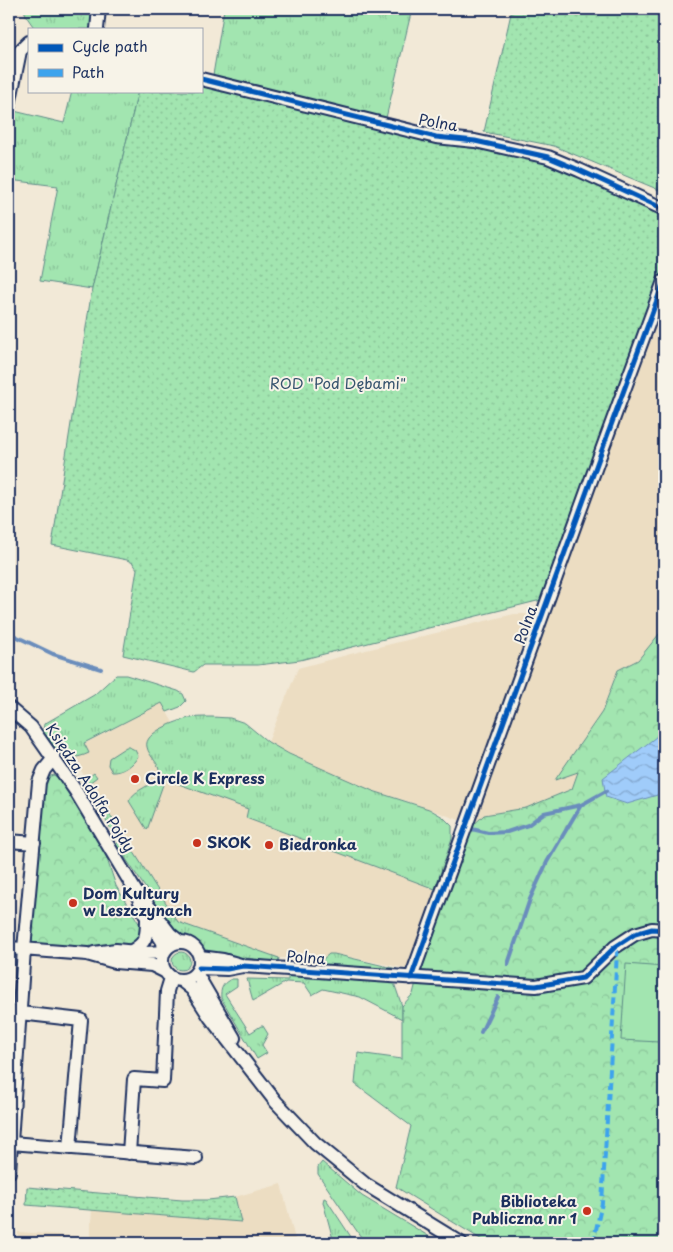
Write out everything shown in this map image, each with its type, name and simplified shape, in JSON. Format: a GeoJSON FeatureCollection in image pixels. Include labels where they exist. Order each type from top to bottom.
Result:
{"type":"FeatureCollection","features":[{"type":"Feature","properties":{"kind":"street"},"geometry":{"type":"LineString","coordinates":[[97,28],[99,9]]}},
{"type":"Feature","properties":{"kind":"street"},"geometry":{"type":"LineString","coordinates":[[9,105],[20,51],[28,43]]}},
{"type":"Feature","properties":{"kind":"street","name":"Polna"},"geometry":{"type":"LineString","coordinates":[[202,79],[428,135],[475,141],[548,157],[664,209]]}},
{"type":"Feature","properties":{"kind":"street","name":"Polna"},"geometry":{"type":"LineString","coordinates":[[411,978],[664,281]]}},
{"type":"Feature","properties":{"kind":"street","name":"Księdza Adolfa Pojdy"},"geometry":{"type":"LineString","coordinates":[[9,708],[31,727],[75,790],[136,892],[148,918],[163,942],[164,952]]}},
{"type":"Feature","properties":{"kind":"street"},"geometry":{"type":"LineString","coordinates":[[9,1172],[12,1098],[39,782],[44,770],[54,758]]}},
{"type":"Feature","properties":{"kind":"street"},"geometry":{"type":"LineString","coordinates":[[9,841],[34,843]]}},
{"type":"Feature","properties":{"kind":"street","name":"Księdza Adolfa Pojdy"},"geometry":{"type":"LineString","coordinates":[[136,892],[154,911],[170,934],[180,942]]}},
{"type":"Feature","properties":{"kind":"street"},"geometry":{"type":"LineString","coordinates":[[130,952],[140,946],[145,940],[148,918]]}},
{"type":"Feature","properties":{"kind":"street","name":"Polna"},"geometry":{"type":"LineString","coordinates":[[198,966],[218,969],[243,966],[536,986],[583,978],[615,947],[635,934],[652,929],[664,930]]}},
{"type":"Feature","properties":{"kind":"street"},"geometry":{"type":"LineString","coordinates":[[198,966],[187,980],[172,977],[162,961],[164,952],[170,945],[180,942],[194,947],[198,966],[207,991],[250,1066]]}},
{"type":"Feature","properties":{"kind":"street"},"geometry":{"type":"LineString","coordinates":[[9,948],[86,954],[116,950],[164,952]]}},
{"type":"Feature","properties":{"kind":"street"},"geometry":{"type":"LineString","coordinates":[[86,954],[115,962],[152,965],[192,989],[210,1017],[250,1066],[276,1102],[339,1164],[383,1196],[461,1243]]}},
{"type":"Feature","properties":{"kind":"street","name":"Polna"},"geometry":{"type":"LineString","coordinates":[[198,966],[223,960],[243,966]]}},
{"type":"Feature","properties":{"kind":"street"},"geometry":{"type":"LineString","coordinates":[[207,991],[210,981],[218,969]]}},
{"type":"Feature","properties":{"kind":"street"},"geometry":{"type":"LineString","coordinates":[[129,1153],[134,1079],[163,1081],[167,991],[172,977]]}},
{"type":"Feature","properties":{"kind":"street"},"geometry":{"type":"LineString","coordinates":[[20,1013],[81,1020],[70,1148]]}},
{"type":"Feature","properties":{"kind":"street"},"geometry":{"type":"LineString","coordinates":[[11,1144],[196,1158]]}},
{"type":"Feature","properties":{"kind":"shaded area"},"geometry":{"type":"Polygon","coordinates":[[[664,306],[664,628],[639,660],[618,670],[572,789],[526,808],[484,815],[465,833],[664,306]]]}},
{"type":"Feature","properties":{"kind":"shaded area"},"geometry":{"type":"Polygon","coordinates":[[[514,614],[525,614],[534,618],[462,821],[373,791],[289,754],[268,742],[298,668],[514,614]]]}},
{"type":"Feature","properties":{"kind":"shaded area"},"geometry":{"type":"Polygon","coordinates":[[[162,703],[181,737],[249,808],[368,864],[435,889],[409,969],[334,954],[324,958],[279,958],[178,922],[69,752],[162,703]]]}},
{"type":"Feature","properties":{"kind":"shaded area"},"geometry":{"type":"Polygon","coordinates":[[[281,1184],[296,1243],[17,1243],[18,1232],[90,1237],[92,1210],[241,1222],[235,1197],[281,1184]]]}},
{"type":"Feature","properties":{"kind":"green space"},"geometry":{"type":"Polygon","coordinates":[[[24,9],[94,9],[92,28],[34,28],[26,16],[24,9]]]}},
{"type":"Feature","properties":{"kind":"green space"},"geometry":{"type":"Polygon","coordinates":[[[224,9],[412,9],[386,118],[213,75],[224,9]]]}},
{"type":"Feature","properties":{"kind":"green space"},"geometry":{"type":"Polygon","coordinates":[[[512,9],[664,9],[664,192],[554,146],[484,132],[512,9]]]}},
{"type":"Feature","properties":{"kind":"green space","name":"ROD \"Pod Dębami\""},"geometry":{"type":"Polygon","coordinates":[[[202,84],[455,146],[495,151],[549,164],[655,212],[664,219],[664,263],[541,600],[300,660],[258,665],[203,665],[194,672],[123,655],[137,569],[133,563],[127,560],[52,545],[92,289],[138,92],[202,92],[202,84]]]}},
{"type":"Feature","properties":{"kind":"green space"},"geometry":{"type":"Polygon","coordinates":[[[72,92],[138,92],[92,289],[40,281],[58,186],[9,180],[9,136],[14,111],[64,123],[72,92]]]}},
{"type":"Feature","properties":{"kind":"green space"},"geometry":{"type":"Polygon","coordinates":[[[664,628],[664,1243],[487,1243],[396,1187],[411,1126],[355,1084],[358,1053],[402,1059],[402,1006],[413,994],[427,938],[465,833],[484,815],[526,808],[572,789],[578,772],[555,780],[602,712],[618,670],[638,660],[664,628]]]}},
{"type":"Feature","properties":{"kind":"green space"},"geometry":{"type":"Polygon","coordinates":[[[116,675],[126,675],[178,691],[183,694],[186,701],[180,707],[167,712],[162,703],[84,743],[89,753],[73,757],[61,754],[43,731],[44,724],[94,695],[116,675]]]}},
{"type":"Feature","properties":{"kind":"green space"},"geometry":{"type":"Polygon","coordinates":[[[189,718],[230,718],[245,723],[268,742],[289,754],[373,791],[429,809],[443,817],[452,826],[452,839],[435,889],[246,818],[248,809],[165,779],[147,830],[129,801],[135,793],[153,782],[160,774],[160,770],[148,751],[147,742],[150,737],[162,728],[177,722],[189,718]]]}},
{"type":"Feature","properties":{"kind":"green space"},"geometry":{"type":"Polygon","coordinates":[[[126,747],[135,750],[138,756],[127,768],[112,772],[108,765],[109,758],[126,747]]]}},
{"type":"Feature","properties":{"kind":"green space"},"geometry":{"type":"Polygon","coordinates":[[[94,773],[97,777],[89,783],[122,833],[116,837],[85,787],[86,779],[94,773]]]}},
{"type":"Feature","properties":{"kind":"green space"},"geometry":{"type":"Polygon","coordinates":[[[54,775],[59,779],[105,853],[116,886],[140,925],[142,933],[132,947],[75,947],[30,942],[33,927],[33,905],[45,780],[54,775]]]}},
{"type":"Feature","properties":{"kind":"green space"},"geometry":{"type":"Polygon","coordinates":[[[125,838],[178,922],[279,958],[278,962],[213,954],[204,950],[196,941],[177,933],[116,844],[125,838]]]}},
{"type":"Feature","properties":{"kind":"green space"},"geometry":{"type":"Polygon","coordinates":[[[181,952],[187,955],[190,961],[187,967],[181,970],[175,967],[172,961],[175,955],[181,952]]]}},
{"type":"Feature","properties":{"kind":"green space"},"geometry":{"type":"Polygon","coordinates":[[[329,954],[397,969],[394,972],[321,966],[322,960],[329,954]]]}},
{"type":"Feature","properties":{"kind":"green space"},"geometry":{"type":"Polygon","coordinates":[[[626,964],[664,967],[659,1042],[621,1040],[626,964]]]}},
{"type":"Feature","properties":{"kind":"green space"},"geometry":{"type":"Polygon","coordinates":[[[288,976],[394,983],[402,1006],[402,1019],[360,997],[323,989],[312,995],[304,983],[286,982],[253,1001],[247,979],[288,980],[288,976]]]}},
{"type":"Feature","properties":{"kind":"green space"},"geometry":{"type":"Polygon","coordinates":[[[232,979],[237,979],[237,986],[225,994],[250,1033],[263,1026],[268,1034],[262,1045],[267,1053],[257,1059],[221,998],[223,986],[232,979]]]}},
{"type":"Feature","properties":{"kind":"green space"},"geometry":{"type":"Polygon","coordinates":[[[322,1162],[362,1196],[440,1243],[365,1243],[318,1174],[318,1167],[322,1162]]]}},
{"type":"Feature","properties":{"kind":"green space"},"geometry":{"type":"Polygon","coordinates":[[[27,1187],[182,1200],[235,1197],[241,1222],[26,1205],[27,1187]]]}},
{"type":"Feature","properties":{"kind":"green space"},"geometry":{"type":"Polygon","coordinates":[[[324,1198],[355,1243],[334,1243],[323,1202],[324,1198]]]}},
{"type":"Feature","properties":{"kind":"water"},"geometry":{"type":"Polygon","coordinates":[[[664,721],[664,793],[627,804],[606,797],[603,778],[656,737],[664,721]]]}},
{"type":"Feature","properties":{"kind":"waterway"},"geometry":{"type":"LineString","coordinates":[[9,633],[53,654],[101,669]]}},
{"type":"Feature","properties":{"kind":"waterway"},"geometry":{"type":"LineString","coordinates":[[468,828],[488,833],[507,832],[528,825],[544,813],[581,805],[606,791]]}},
{"type":"Feature","properties":{"kind":"waterway"},"geometry":{"type":"LineString","coordinates":[[508,964],[530,899],[547,862],[581,805]]}},
{"type":"Feature","properties":{"kind":"waterway"},"geometry":{"type":"LineString","coordinates":[[481,1032],[498,997]]}},
{"type":"Feature","properties":{"kind":"marked path"},"geometry":{"type":"LineString","coordinates":[[593,1243],[602,1203],[617,953],[615,947]]}},
{"type":"Feature","properties":{"kind":"cycle path"},"geometry":{"type":"LineString","coordinates":[[202,79],[436,137],[475,141],[548,157],[664,209]]}},
{"type":"Feature","properties":{"kind":"cycle path"},"geometry":{"type":"LineString","coordinates":[[411,978],[664,281]]}},
{"type":"Feature","properties":{"kind":"cycle path"},"geometry":{"type":"LineString","coordinates":[[199,968],[227,969],[243,966],[536,986],[583,978],[615,947],[635,934],[652,929],[664,930]]}},
{"type":"Feature","properties":{"kind":"place","name":"Circle K Express"},"geometry":{"type":"Point","coordinates":[135,779]}},
{"type":"Feature","properties":{"kind":"place","name":"SKOK"},"geometry":{"type":"Point","coordinates":[197,843]}},
{"type":"Feature","properties":{"kind":"place","name":"Biedronka"},"geometry":{"type":"Point","coordinates":[269,845]}},
{"type":"Feature","properties":{"kind":"place","name":"Dom Kultury w Leszczynach"},"geometry":{"type":"Point","coordinates":[73,903]}},
{"type":"Feature","properties":{"kind":"place","name":"Biblioteka Publiczna nr 1"},"geometry":{"type":"Point","coordinates":[587,1211]}}]}
